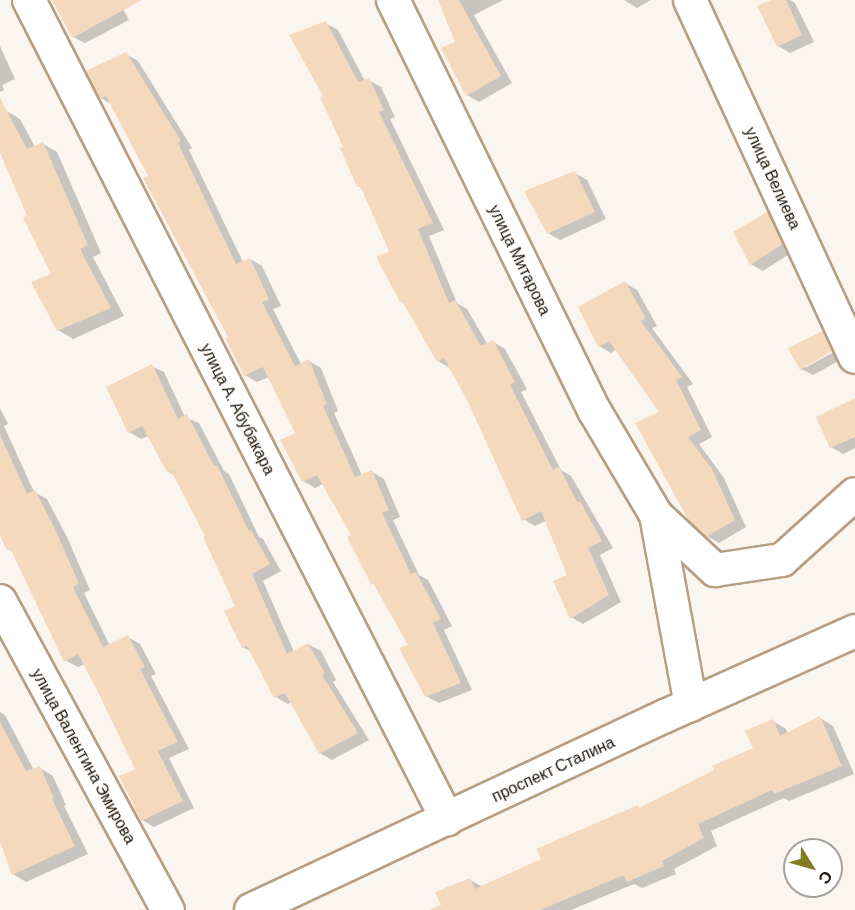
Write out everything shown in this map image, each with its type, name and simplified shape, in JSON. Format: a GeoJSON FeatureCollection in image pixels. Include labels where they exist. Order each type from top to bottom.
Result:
{"type":"FeatureCollection","features":[{"type":"Feature","properties":{"kind":"street","name":"улица А. Абубакара"},"geometry":{"type":"LineString","coordinates":[[29,0],[447,819]]}},
{"type":"Feature","properties":{"kind":"street","name":"улица Митарова"},"geometry":{"type":"LineString","coordinates":[[393,0],[594,410],[656,515],[715,570],[782,560],[855,494]]}},
{"type":"Feature","properties":{"kind":"street","name":"улица Велиева"},"geometry":{"type":"LineString","coordinates":[[690,0],[855,357]]}},
{"type":"Feature","properties":{"kind":"street","name":"улица Митарова"},"geometry":{"type":"LineString","coordinates":[[656,515],[691,705]]}},
{"type":"Feature","properties":{"kind":"street","name":"улица Валентина Эмирова"},"geometry":{"type":"LineString","coordinates":[[0,601],[168,910]]}},
{"type":"Feature","properties":{"kind":"street","name":"проспект Сталина"},"geometry":{"type":"LineString","coordinates":[[251,910],[855,631]]}},
{"type":"Feature","properties":{"kind":"building"},"geometry":{"type":"Polygon","coordinates":[[[52,0],[142,0],[72,38],[52,0]]]}},
{"type":"Feature","properties":{"kind":"building"},"geometry":{"type":"Polygon","coordinates":[[[438,0],[459,0],[501,76],[466,96],[441,48],[455,42],[438,0]]]}},
{"type":"Feature","properties":{"kind":"building"},"geometry":{"type":"Polygon","coordinates":[[[771,0],[786,0],[802,35],[777,47],[757,6],[771,0]]]}},
{"type":"Feature","properties":{"kind":"building"},"geometry":{"type":"Polygon","coordinates":[[[326,21],[358,82],[369,78],[384,110],[379,112],[433,223],[418,229],[449,303],[455,300],[481,346],[493,340],[515,382],[510,385],[553,470],[559,467],[577,502],[580,501],[602,541],[588,548],[609,595],[570,619],[553,581],[567,575],[541,511],[522,521],[468,402],[444,358],[437,362],[402,301],[400,302],[376,257],[389,251],[340,148],[343,147],[320,97],[323,96],[289,35],[326,21]]]}},
{"type":"Feature","properties":{"kind":"building"},"geometry":{"type":"Polygon","coordinates":[[[126,52],[181,141],[178,143],[236,264],[250,258],[269,299],[262,302],[295,366],[309,359],[327,404],[323,406],[355,477],[372,470],[389,510],[382,513],[411,574],[416,572],[441,619],[433,623],[461,683],[425,697],[399,648],[408,645],[373,583],[371,584],[347,537],[351,535],[317,475],[302,482],[280,440],[295,433],[263,367],[244,376],[225,338],[228,337],[143,178],[148,176],[106,96],[100,99],[86,71],[126,52]]]}},
{"type":"Feature","properties":{"kind":"building"},"geometry":{"type":"Polygon","coordinates":[[[0,98],[27,149],[43,142],[88,245],[80,249],[111,308],[57,331],[31,282],[51,274],[23,218],[27,216],[0,153],[0,98]]]}},
{"type":"Feature","properties":{"kind":"building"},"geometry":{"type":"Polygon","coordinates":[[[575,171],[595,212],[547,234],[524,191],[575,171]]]}},
{"type":"Feature","properties":{"kind":"building"},"geometry":{"type":"Polygon","coordinates":[[[767,212],[783,244],[750,265],[733,232],[767,212]]]}},
{"type":"Feature","properties":{"kind":"building"},"geometry":{"type":"Polygon","coordinates":[[[625,281],[646,319],[641,321],[682,377],[676,380],[701,430],[688,437],[712,469],[735,520],[706,537],[689,521],[635,423],[659,412],[609,341],[598,347],[578,307],[625,281]]]}},
{"type":"Feature","properties":{"kind":"building"},"geometry":{"type":"Polygon","coordinates":[[[823,331],[832,351],[800,370],[788,348],[823,331]]]}},
{"type":"Feature","properties":{"kind":"building"},"geometry":{"type":"Polygon","coordinates":[[[152,364],[178,419],[187,414],[214,466],[217,465],[249,531],[251,530],[270,564],[252,574],[287,654],[308,643],[325,673],[322,675],[358,733],[319,754],[285,693],[274,698],[247,646],[242,648],[224,611],[235,606],[203,537],[205,536],[171,471],[167,472],[142,426],[128,433],[106,387],[152,364]]]}},
{"type":"Feature","properties":{"kind":"building"},"geometry":{"type":"Polygon","coordinates":[[[855,398],[855,437],[830,448],[816,417],[855,398]]]}},
{"type":"Feature","properties":{"kind":"building"},"geometry":{"type":"Polygon","coordinates":[[[0,435],[27,494],[35,490],[55,529],[79,584],[73,587],[103,647],[128,635],[145,667],[140,669],[178,742],[158,751],[183,801],[141,821],[119,776],[135,769],[97,690],[78,654],[64,662],[10,548],[7,550],[0,536],[0,435]]]}},
{"type":"Feature","properties":{"kind":"building"},"geometry":{"type":"Polygon","coordinates":[[[820,716],[842,766],[774,794],[772,790],[698,824],[704,838],[662,861],[664,866],[627,882],[624,875],[540,910],[429,910],[441,905],[435,892],[470,878],[475,889],[541,859],[536,849],[638,805],[639,808],[714,770],[712,766],[753,748],[745,731],[773,719],[780,736],[820,716]]]}},
{"type":"Feature","properties":{"kind":"building"},"geometry":{"type":"Polygon","coordinates":[[[0,722],[26,771],[40,766],[54,798],[52,799],[75,846],[12,875],[0,842],[0,722]]]}}]}
